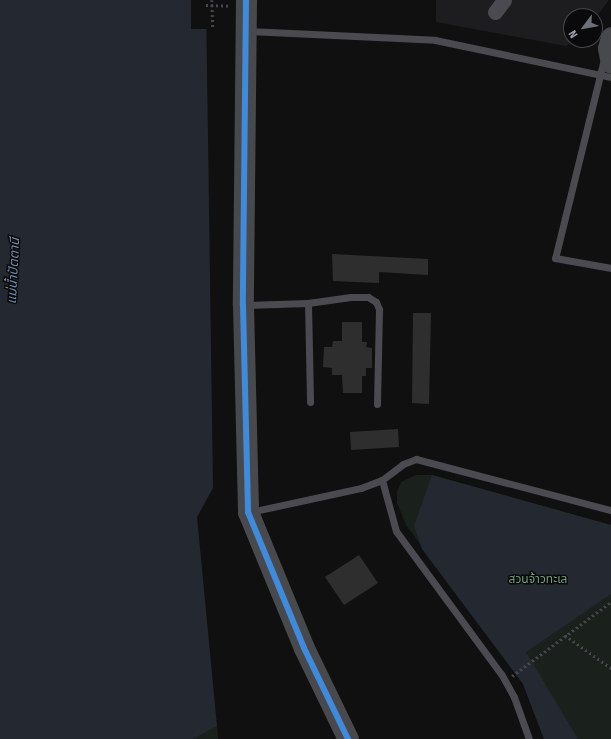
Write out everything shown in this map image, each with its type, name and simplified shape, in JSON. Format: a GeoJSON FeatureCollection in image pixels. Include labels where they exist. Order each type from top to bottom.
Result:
{"type":"FeatureCollection","features":[{"type":"Feature","properties":{"kind":"street"},"geometry":{"type":"LineString","coordinates":[[494,12],[504,0]]}},
{"type":"Feature","properties":{"kind":"street"},"geometry":{"type":"LineString","coordinates":[[246,3],[247,31],[243,305],[248,512],[304,648],[348,739]]}},
{"type":"Feature","properties":{"kind":"lane"},"geometry":{"type":"LineString","coordinates":[[247,31],[435,40],[607,56]]}},
{"type":"Feature","properties":{"kind":"lane"},"geometry":{"type":"LineString","coordinates":[[607,56],[611,77]]}},
{"type":"Feature","properties":{"kind":"lane"},"geometry":{"type":"LineString","coordinates":[[607,56],[555,258],[611,268]]}},
{"type":"Feature","properties":{"kind":"lane"},"geometry":{"type":"LineString","coordinates":[[243,305],[308,303],[351,297],[368,297],[376,302],[379,309],[377,404]]}},
{"type":"Feature","properties":{"kind":"lane"},"geometry":{"type":"LineString","coordinates":[[308,303],[310,402]]}},
{"type":"Feature","properties":{"kind":"lane"},"geometry":{"type":"LineString","coordinates":[[248,512],[361,488],[382,480],[402,464],[416,459],[611,510]]}},
{"type":"Feature","properties":{"kind":"lane"},"geometry":{"type":"LineString","coordinates":[[382,480],[396,531],[410,554],[501,674],[514,698],[529,739]]}},
{"type":"Feature","properties":{"kind":"path"},"geometry":{"type":"LineString","coordinates":[[212,0],[213,28]]}},
{"type":"Feature","properties":{"kind":"path"},"geometry":{"type":"LineString","coordinates":[[206,5],[212,6],[246,3]]}},
{"type":"Feature","properties":{"kind":"path"},"geometry":{"type":"LineString","coordinates":[[516,673],[611,602]]}},
{"type":"Feature","properties":{"kind":"path"},"geometry":{"type":"LineString","coordinates":[[566,635],[611,668]]}},
{"type":"Feature","properties":{"kind":"shaded area"},"geometry":{"type":"Polygon","coordinates":[[[436,0],[609,0],[603,8],[563,8],[563,45],[436,22],[436,0]]]}},
{"type":"Feature","properties":{"kind":"green space","name":"สวนจ้าวทะเล"},"geometry":{"type":"Polygon","coordinates":[[[416,475],[432,475],[611,525],[611,739],[544,739],[523,684],[406,525],[397,503],[397,492],[401,482],[416,475]]]}},
{"type":"Feature","properties":{"kind":"green space"},"geometry":{"type":"Polygon","coordinates":[[[217,726],[218,739],[193,739],[203,731],[217,726]]]}},
{"type":"Feature","properties":{"kind":"water","name":"แม่น้ำปัตตานี"},"geometry":{"type":"Polygon","coordinates":[[[0,0],[206,0],[213,488],[197,517],[217,726],[193,739],[0,739],[0,0]]]}},
{"type":"Feature","properties":{"kind":"water","name":"สวนจ้าวทะเล"},"geometry":{"type":"Polygon","coordinates":[[[432,475],[611,525],[611,594],[526,652],[578,739],[544,739],[523,684],[422,549],[414,526],[432,475]]]}},
{"type":"Feature","properties":{"kind":"pier"},"geometry":{"type":"Polygon","coordinates":[[[191,0],[206,0],[207,29],[191,29],[191,0]]]}},
{"type":"Feature","properties":{"kind":"building"},"geometry":{"type":"Polygon","coordinates":[[[332,254],[428,259],[428,275],[379,272],[379,283],[333,281],[332,254]]]}},
{"type":"Feature","properties":{"kind":"building"},"geometry":{"type":"Polygon","coordinates":[[[413,313],[431,313],[429,404],[412,403],[413,313]]]}},
{"type":"Feature","properties":{"kind":"building"},"geometry":{"type":"Polygon","coordinates":[[[342,322],[362,322],[362,342],[367,342],[366,347],[372,348],[372,368],[366,368],[366,376],[362,376],[362,393],[343,393],[342,375],[332,375],[332,368],[323,367],[324,347],[332,347],[333,341],[342,341],[342,322]]]}},
{"type":"Feature","properties":{"kind":"building"},"geometry":{"type":"Polygon","coordinates":[[[398,429],[399,447],[351,450],[350,432],[398,429]]]}},
{"type":"Feature","properties":{"kind":"building"},"geometry":{"type":"Polygon","coordinates":[[[359,555],[378,583],[344,605],[325,577],[359,555]]]}},
{"type":"Feature","properties":{"kind":"cycle path"},"geometry":{"type":"LineString","coordinates":[[246,0],[243,305],[248,512],[304,648],[348,739]]}}]}
